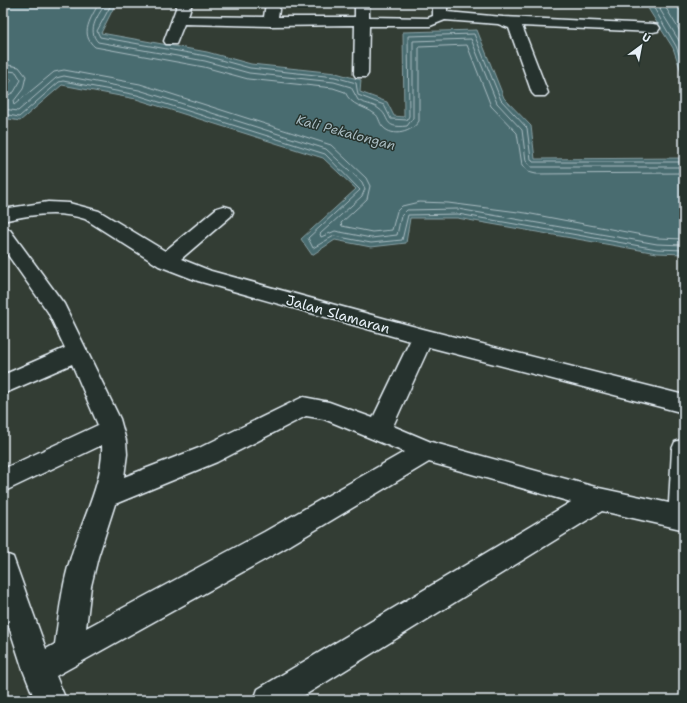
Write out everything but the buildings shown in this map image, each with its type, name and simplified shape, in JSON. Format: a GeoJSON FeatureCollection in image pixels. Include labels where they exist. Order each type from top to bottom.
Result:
{"type":"FeatureCollection","features":[{"type":"Feature","properties":{"kind":"street"},"geometry":{"type":"LineString","coordinates":[[171,41],[185,3]]}},
{"type":"Feature","properties":{"kind":"street"},"geometry":{"type":"LineString","coordinates":[[270,22],[273,3]]}},
{"type":"Feature","properties":{"kind":"street"},"geometry":{"type":"LineString","coordinates":[[361,74],[363,21],[362,3]]}},
{"type":"Feature","properties":{"kind":"street"},"geometry":{"type":"LineString","coordinates":[[180,17],[186,20],[270,22],[433,22],[439,20],[441,10],[503,21],[652,28]]}},
{"type":"Feature","properties":{"kind":"street"},"geometry":{"type":"LineString","coordinates":[[503,21],[516,27],[540,93]]}},
{"type":"Feature","properties":{"kind":"street","name":"Jalan Slamaran"},"geometry":{"type":"LineString","coordinates":[[3,215],[52,206],[80,211],[92,215],[166,261],[205,276],[423,337],[684,404]]}},
{"type":"Feature","properties":{"kind":"street"},"geometry":{"type":"LineString","coordinates":[[166,261],[224,212]]}},
{"type":"Feature","properties":{"kind":"street"},"geometry":{"type":"LineString","coordinates":[[3,234],[57,310],[78,352],[108,419],[114,442],[115,454],[113,471],[84,557],[77,586],[70,651]]}},
{"type":"Feature","properties":{"kind":"street"},"geometry":{"type":"LineString","coordinates":[[379,430],[423,337]]}},
{"type":"Feature","properties":{"kind":"street"},"geometry":{"type":"LineString","coordinates":[[3,385],[78,352]]}},
{"type":"Feature","properties":{"kind":"street"},"geometry":{"type":"LineString","coordinates":[[105,496],[208,455],[302,406],[321,408],[379,430],[427,451],[599,499],[683,518],[684,449]]}},
{"type":"Feature","properties":{"kind":"street"},"geometry":{"type":"LineString","coordinates":[[3,481],[110,430]]}},
{"type":"Feature","properties":{"kind":"street"},"geometry":{"type":"LineString","coordinates":[[38,670],[70,651],[273,541],[427,451]]}},
{"type":"Feature","properties":{"kind":"street"},"geometry":{"type":"LineString","coordinates":[[269,700],[599,499]]}},
{"type":"Feature","properties":{"kind":"street"},"geometry":{"type":"LineString","coordinates":[[3,566],[38,670],[51,700]]}},
{"type":"Feature","properties":{"kind":"water","name":"Kali Pekalongan"},"geometry":{"type":"Polygon","coordinates":[[[12,3],[116,3],[101,33],[207,52],[251,64],[336,73],[361,80],[360,92],[387,102],[394,116],[404,117],[403,32],[477,30],[504,98],[531,126],[535,159],[684,158],[684,254],[657,253],[457,218],[410,218],[406,243],[371,247],[335,240],[312,255],[301,239],[356,189],[323,158],[136,99],[62,85],[20,121],[3,118],[3,91],[12,80],[3,79],[3,13],[12,3]]]}},
{"type":"Feature","properties":{"kind":"water"},"geometry":{"type":"Polygon","coordinates":[[[647,3],[684,3],[684,75],[682,74],[673,48],[649,10],[647,3]]]}}]}
